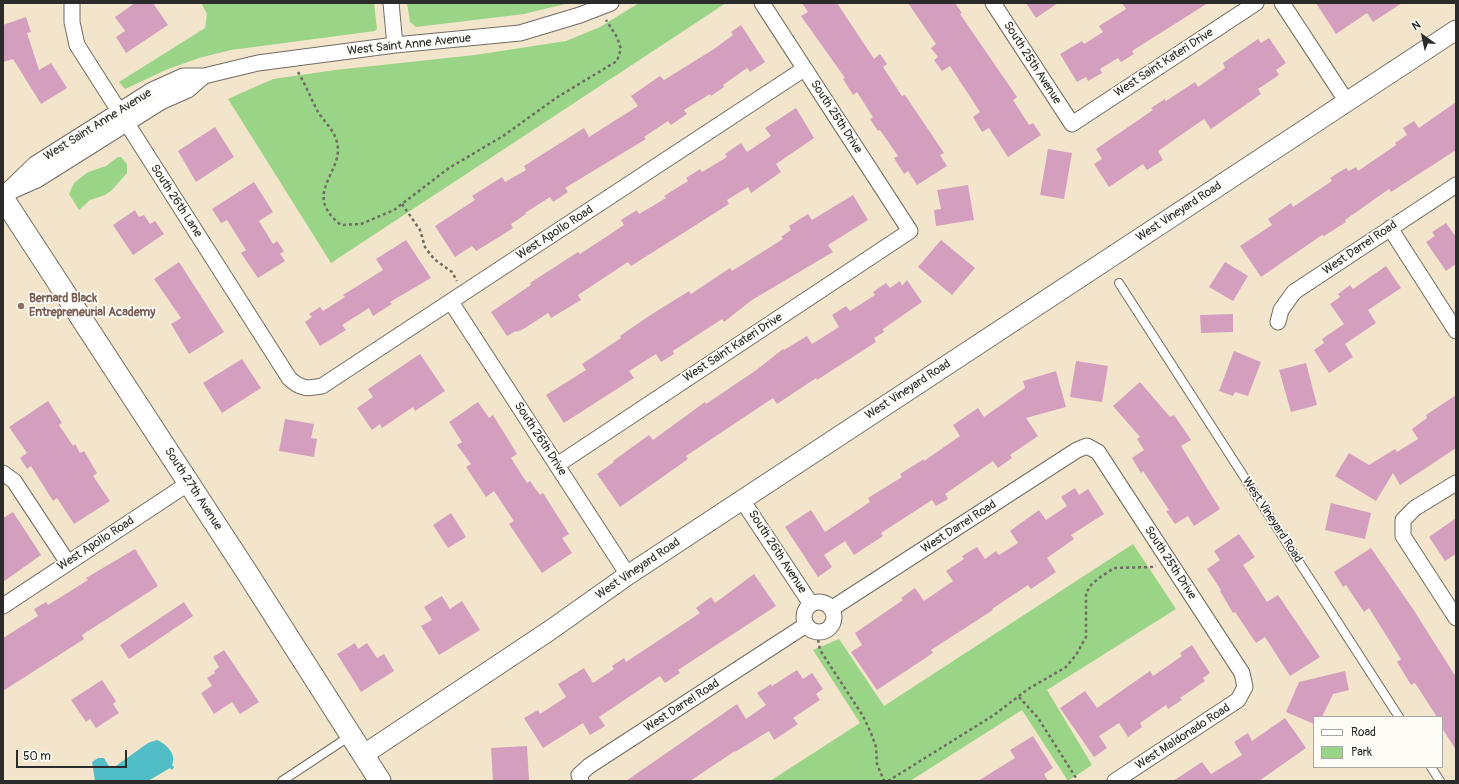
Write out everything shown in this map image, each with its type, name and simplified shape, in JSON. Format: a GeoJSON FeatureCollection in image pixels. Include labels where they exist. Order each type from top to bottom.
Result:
{"type":"FeatureCollection","features":[{"type":"Feature","properties":{"kind":"main road","name":"South 27th Avenue"},"geometry":{"type":"LineString","coordinates":[[3,196],[380,781]]}},
{"type":"Feature","properties":{"kind":"street","name":"South 26th Lane"},"geometry":{"type":"LineString","coordinates":[[72,3],[72,22],[77,44],[290,378],[295,384],[303,388]]}},
{"type":"Feature","properties":{"kind":"street"},"geometry":{"type":"LineString","coordinates":[[392,3],[395,44]]}},
{"type":"Feature","properties":{"kind":"street","name":"South 25th Drive"},"geometry":{"type":"LineString","coordinates":[[762,3],[910,231]]}},
{"type":"Feature","properties":{"kind":"street","name":"South 25th Avenue"},"geometry":{"type":"LineString","coordinates":[[993,3],[1072,124]]}},
{"type":"Feature","properties":{"kind":"street","name":"West Saint Kateri Drive"},"geometry":{"type":"LineString","coordinates":[[1072,124],[1256,3]]}},
{"type":"Feature","properties":{"kind":"street"},"geometry":{"type":"LineString","coordinates":[[1282,3],[1347,102]]}},
{"type":"Feature","properties":{"kind":"street","name":"West Saint Anne Avenue"},"geometry":{"type":"LineString","coordinates":[[3,196],[30,168],[123,117],[152,90],[183,76],[204,76],[244,66],[395,44],[520,33],[605,6]]}},
{"type":"Feature","properties":{"kind":"street","name":"West Vineyard Road"},"geometry":{"type":"LineString","coordinates":[[363,755],[543,635],[628,575],[1456,30]]}},
{"type":"Feature","properties":{"kind":"street","name":"West Apollo Road"},"geometry":{"type":"LineString","coordinates":[[303,388],[322,386],[804,69]]}},
{"type":"Feature","properties":{"kind":"street","name":"West Darrel Road"},"geometry":{"type":"LineString","coordinates":[[1278,322],[1281,310],[1294,292],[1456,185]]}},
{"type":"Feature","properties":{"kind":"street"},"geometry":{"type":"LineString","coordinates":[[1390,228],[1456,331]]}},
{"type":"Feature","properties":{"kind":"street","name":"West Saint Kateri Drive"},"geometry":{"type":"LineString","coordinates":[[557,465],[910,231]]}},
{"type":"Feature","properties":{"kind":"street","name":"South 26th Drive"},"geometry":{"type":"LineString","coordinates":[[451,302],[628,575]]}},
{"type":"Feature","properties":{"kind":"street","name":"South 25th Drive"},"geometry":{"type":"LineString","coordinates":[[1088,446],[1098,452],[1242,673],[1245,687]]}},
{"type":"Feature","properties":{"kind":"street","name":"West Darrel Road"},"geometry":{"type":"LineString","coordinates":[[580,778],[589,766],[812,628],[829,628],[834,615],[831,609],[1077,450],[1088,446]]}},
{"type":"Feature","properties":{"kind":"street"},"geometry":{"type":"LineString","coordinates":[[3,473],[14,481],[68,563]]}},
{"type":"Feature","properties":{"kind":"street","name":"West Apollo Road"},"geometry":{"type":"LineString","coordinates":[[3,606],[189,483]]}},
{"type":"Feature","properties":{"kind":"street"},"geometry":{"type":"LineString","coordinates":[[1456,483],[1415,508],[1403,520],[1404,536],[1456,618]]}},
{"type":"Feature","properties":{"kind":"street","name":"South 26th Avenue"},"geometry":{"type":"LineString","coordinates":[[742,500],[811,604]]}},
{"type":"Feature","properties":{"kind":"street"},"geometry":{"type":"LineString","coordinates":[[812,628],[804,619],[805,612],[811,604],[820,602],[827,604],[831,609]]}},
{"type":"Feature","properties":{"kind":"street","name":"West Maldonado Road"},"geometry":{"type":"LineString","coordinates":[[1115,781],[1238,700],[1245,687]]}},
{"type":"Feature","properties":{"kind":"lane","name":"West Vineyard Road"},"geometry":{"type":"LineString","coordinates":[[1119,283],[1398,716]]}},
{"type":"Feature","properties":{"kind":"lane"},"geometry":{"type":"LineString","coordinates":[[282,781],[351,736]]}},
{"type":"Feature","properties":{"kind":"lane"},"geometry":{"type":"LineString","coordinates":[[1432,768],[1440,781]]}},
{"type":"Feature","properties":{"kind":"path"},"geometry":{"type":"LineString","coordinates":[[291,60],[310,94],[316,109],[337,140],[337,158],[324,188],[324,204],[330,217],[341,225],[360,224],[394,210],[448,168],[503,136],[556,98],[617,61],[621,49],[605,6]]}},
{"type":"Feature","properties":{"kind":"path"},"geometry":{"type":"LineString","coordinates":[[402,204],[420,230],[425,247],[434,259],[452,272],[465,293]]}},
{"type":"Feature","properties":{"kind":"path"},"geometry":{"type":"LineString","coordinates":[[888,781],[994,715],[1028,689],[1066,667],[1076,655],[1086,637],[1085,600],[1086,593],[1091,585],[1114,568],[1152,567],[1169,561]]}},
{"type":"Feature","properties":{"kind":"path"},"geometry":{"type":"LineString","coordinates":[[812,628],[820,650],[863,716],[871,733],[876,747],[877,764],[884,781]]}},
{"type":"Feature","properties":{"kind":"path"},"geometry":{"type":"LineString","coordinates":[[1019,697],[1038,718],[1078,781]]}},
{"type":"Feature","properties":{"kind":"green space"},"geometry":{"type":"Polygon","coordinates":[[[201,3],[374,3],[377,29],[375,31],[231,50],[199,58],[168,69],[125,89],[119,82],[205,28],[207,14],[201,3]]]}},
{"type":"Feature","properties":{"kind":"green space"},"geometry":{"type":"Polygon","coordinates":[[[407,3],[569,3],[524,14],[416,27],[410,22],[407,3]]]}},
{"type":"Feature","properties":{"kind":"green space"},"geometry":{"type":"Polygon","coordinates":[[[639,3],[726,3],[331,263],[228,99],[273,79],[335,70],[475,55],[566,41],[600,27],[639,3]]]}},
{"type":"Feature","properties":{"kind":"green space"},"geometry":{"type":"Polygon","coordinates":[[[118,157],[121,157],[127,164],[127,173],[112,190],[105,195],[90,200],[79,210],[69,194],[74,183],[88,172],[106,166],[118,157]]]}},
{"type":"Feature","properties":{"kind":"green space"},"geometry":{"type":"Polygon","coordinates":[[[1133,544],[1176,609],[1047,690],[1092,765],[1068,781],[1022,710],[910,781],[770,781],[860,723],[813,650],[839,639],[884,706],[1133,544]]]}},
{"type":"Feature","properties":{"kind":"water"},"geometry":{"type":"Polygon","coordinates":[[[157,740],[164,744],[172,753],[172,765],[174,767],[172,770],[170,768],[148,781],[95,781],[92,762],[98,758],[104,758],[110,768],[113,768],[148,743],[157,740]]]}},
{"type":"Feature","properties":{"kind":"building"},"geometry":{"type":"Polygon","coordinates":[[[135,3],[153,3],[168,25],[126,53],[116,37],[125,31],[115,17],[135,3]]]}},
{"type":"Feature","properties":{"kind":"building"},"geometry":{"type":"Polygon","coordinates":[[[802,3],[837,3],[874,59],[880,54],[887,64],[883,67],[902,96],[905,95],[944,153],[940,155],[947,166],[917,185],[908,171],[904,174],[894,158],[898,156],[880,130],[878,131],[870,119],[873,117],[857,92],[853,95],[843,79],[845,78],[801,16],[808,12],[802,3]]]}},
{"type":"Feature","properties":{"kind":"building"},"geometry":{"type":"Polygon","coordinates":[[[908,3],[955,3],[962,13],[960,14],[1017,97],[1013,100],[1029,125],[1033,123],[1041,135],[1008,157],[989,128],[982,132],[973,117],[980,112],[950,66],[942,71],[934,60],[938,57],[931,48],[936,44],[908,3]]]}},
{"type":"Feature","properties":{"kind":"building"},"geometry":{"type":"Polygon","coordinates":[[[1026,3],[1058,3],[1036,18],[1026,3]]]}},
{"type":"Feature","properties":{"kind":"building"},"geometry":{"type":"Polygon","coordinates":[[[1122,3],[1208,3],[1132,51],[1134,54],[1121,62],[1118,58],[1100,69],[1102,73],[1088,81],[1086,77],[1077,82],[1060,54],[1082,41],[1084,44],[1103,32],[1099,26],[1126,9],[1122,3]]]}},
{"type":"Feature","properties":{"kind":"building"},"geometry":{"type":"Polygon","coordinates":[[[1316,3],[1402,3],[1373,22],[1367,13],[1336,34],[1316,3]]]}},
{"type":"Feature","properties":{"kind":"building"},"geometry":{"type":"Polygon","coordinates":[[[26,17],[31,32],[27,33],[39,70],[51,63],[67,88],[41,104],[13,59],[3,62],[3,25],[26,17]]]}},
{"type":"Feature","properties":{"kind":"building"},"geometry":{"type":"Polygon","coordinates":[[[741,25],[765,62],[750,72],[747,68],[723,85],[724,87],[711,96],[710,94],[684,110],[687,114],[671,125],[668,121],[644,137],[646,139],[565,188],[568,192],[553,202],[550,197],[525,213],[526,214],[511,224],[513,228],[499,237],[476,251],[472,246],[455,257],[435,226],[475,200],[472,196],[502,177],[505,182],[526,170],[524,166],[584,128],[589,137],[638,106],[631,96],[660,76],[664,80],[714,49],[733,35],[731,32],[741,25]]]}},
{"type":"Feature","properties":{"kind":"building"},"geometry":{"type":"Polygon","coordinates":[[[1269,38],[1286,63],[1276,70],[1279,75],[1258,89],[1261,94],[1211,129],[1204,119],[1158,151],[1163,160],[1147,170],[1143,164],[1109,187],[1094,164],[1102,159],[1096,149],[1153,110],[1151,108],[1165,99],[1166,101],[1195,82],[1198,87],[1225,68],[1223,63],[1258,39],[1261,43],[1269,38]]]}},
{"type":"Feature","properties":{"kind":"building"},"geometry":{"type":"Polygon","coordinates":[[[1456,102],[1456,150],[1391,192],[1389,189],[1345,220],[1346,222],[1324,236],[1322,235],[1261,277],[1240,246],[1272,225],[1268,219],[1291,203],[1293,207],[1332,181],[1330,178],[1346,168],[1349,171],[1356,167],[1358,171],[1396,145],[1395,143],[1407,135],[1403,128],[1414,121],[1419,128],[1456,102]]]}},
{"type":"Feature","properties":{"kind":"building"},"geometry":{"type":"Polygon","coordinates":[[[796,108],[814,138],[776,164],[781,172],[751,193],[748,187],[727,200],[729,204],[631,266],[628,262],[578,295],[581,300],[551,318],[548,313],[525,328],[507,336],[491,312],[531,285],[530,283],[578,252],[580,254],[624,225],[621,220],[637,210],[639,214],[666,198],[664,196],[688,181],[686,178],[700,169],[702,172],[727,157],[725,154],[741,143],[747,152],[771,136],[765,128],[796,108]]]}},
{"type":"Feature","properties":{"kind":"building"},"geometry":{"type":"Polygon","coordinates":[[[215,127],[234,157],[196,182],[178,151],[215,127]]]}},
{"type":"Feature","properties":{"kind":"building"},"geometry":{"type":"Polygon","coordinates":[[[1048,149],[1072,153],[1064,199],[1040,195],[1048,149]]]}},
{"type":"Feature","properties":{"kind":"building"},"geometry":{"type":"Polygon","coordinates":[[[254,182],[273,212],[259,221],[273,244],[277,241],[284,251],[280,254],[285,261],[258,278],[241,253],[246,250],[227,220],[221,223],[212,209],[254,182]]]}},
{"type":"Feature","properties":{"kind":"building"},"geometry":{"type":"Polygon","coordinates":[[[968,185],[974,220],[936,226],[934,210],[941,209],[937,190],[968,185]]]}},
{"type":"Feature","properties":{"kind":"building"},"geometry":{"type":"Polygon","coordinates":[[[853,195],[868,220],[828,245],[833,252],[752,300],[724,322],[722,319],[673,351],[674,354],[661,362],[656,354],[629,371],[634,378],[564,423],[546,395],[586,370],[582,364],[621,338],[620,336],[649,316],[689,291],[691,294],[730,268],[732,271],[783,239],[781,237],[791,230],[789,226],[808,214],[812,220],[853,195]]]}},
{"type":"Feature","properties":{"kind":"building"},"geometry":{"type":"Polygon","coordinates":[[[135,210],[139,217],[144,215],[150,224],[155,221],[164,234],[133,255],[113,225],[135,210]]]}},
{"type":"Feature","properties":{"kind":"building"},"geometry":{"type":"Polygon","coordinates":[[[1446,223],[1456,237],[1456,264],[1446,271],[1426,242],[1435,236],[1432,232],[1446,223]]]}},
{"type":"Feature","properties":{"kind":"building"},"geometry":{"type":"Polygon","coordinates":[[[406,240],[431,278],[390,302],[392,304],[373,316],[369,308],[342,325],[346,330],[320,346],[305,322],[312,317],[309,314],[320,307],[323,311],[345,297],[343,295],[383,270],[376,259],[406,240]]]}},
{"type":"Feature","properties":{"kind":"building"},"geometry":{"type":"Polygon","coordinates":[[[941,240],[975,268],[952,295],[918,267],[941,240]]]}},
{"type":"Feature","properties":{"kind":"building"},"geometry":{"type":"Polygon","coordinates":[[[179,262],[224,332],[189,354],[171,324],[181,318],[154,279],[179,262]]]}},
{"type":"Feature","properties":{"kind":"building"},"geometry":{"type":"Polygon","coordinates":[[[1225,262],[1248,276],[1233,301],[1209,287],[1225,262]]]}},
{"type":"Feature","properties":{"kind":"building"},"geometry":{"type":"Polygon","coordinates":[[[1386,266],[1401,288],[1368,310],[1376,323],[1345,344],[1353,357],[1329,373],[1314,350],[1324,343],[1322,339],[1344,324],[1330,304],[1340,297],[1338,294],[1350,285],[1353,289],[1386,266]]]}},
{"type":"Feature","properties":{"kind":"building"},"geometry":{"type":"Polygon","coordinates":[[[907,280],[922,302],[883,329],[884,332],[874,338],[876,342],[817,380],[816,378],[777,404],[773,398],[686,456],[688,459],[620,507],[597,474],[614,462],[613,461],[649,435],[653,440],[705,402],[706,404],[755,371],[783,349],[784,350],[807,336],[812,344],[839,327],[832,315],[846,306],[850,311],[875,295],[873,292],[886,283],[890,288],[900,281],[902,286],[907,280]]]}},
{"type":"Feature","properties":{"kind":"building"},"geometry":{"type":"Polygon","coordinates":[[[1233,314],[1233,332],[1201,333],[1200,315],[1233,314]]]}},
{"type":"Feature","properties":{"kind":"building"},"geometry":{"type":"Polygon","coordinates":[[[1234,351],[1261,362],[1248,396],[1235,392],[1233,396],[1219,391],[1234,351]]]}},
{"type":"Feature","properties":{"kind":"building"},"geometry":{"type":"Polygon","coordinates":[[[420,354],[445,391],[415,411],[413,407],[382,428],[380,424],[372,430],[357,408],[373,397],[368,389],[420,354]]]}},
{"type":"Feature","properties":{"kind":"building"},"geometry":{"type":"Polygon","coordinates":[[[242,359],[261,388],[222,413],[203,383],[242,359]]]}},
{"type":"Feature","properties":{"kind":"building"},"geometry":{"type":"Polygon","coordinates":[[[1076,361],[1108,366],[1102,402],[1070,397],[1076,361]]]}},
{"type":"Feature","properties":{"kind":"building"},"geometry":{"type":"Polygon","coordinates":[[[1306,363],[1317,405],[1291,412],[1279,370],[1306,363]]]}},
{"type":"Feature","properties":{"kind":"building"},"geometry":{"type":"Polygon","coordinates":[[[1056,371],[1066,407],[1026,418],[1038,436],[1010,455],[1012,458],[998,468],[993,461],[945,494],[948,499],[936,506],[932,500],[881,533],[883,536],[854,555],[845,541],[824,555],[832,567],[818,577],[785,527],[811,510],[825,532],[870,502],[868,498],[902,477],[900,474],[924,459],[924,461],[960,436],[953,425],[978,408],[984,417],[1025,388],[1023,381],[1056,371]]]}},
{"type":"Feature","properties":{"kind":"building"},"geometry":{"type":"Polygon","coordinates":[[[1140,382],[1170,417],[1174,415],[1191,440],[1181,446],[1220,509],[1194,526],[1188,516],[1175,524],[1166,511],[1169,510],[1143,471],[1141,473],[1132,458],[1144,450],[1137,439],[1140,437],[1113,406],[1140,382]]]}},
{"type":"Feature","properties":{"kind":"building"},"geometry":{"type":"Polygon","coordinates":[[[1456,395],[1456,448],[1400,485],[1393,473],[1376,501],[1335,476],[1349,453],[1369,465],[1395,449],[1397,452],[1418,439],[1412,429],[1427,418],[1426,415],[1456,395]]]}},
{"type":"Feature","properties":{"kind":"building"},"geometry":{"type":"Polygon","coordinates":[[[48,401],[62,423],[59,425],[73,446],[75,444],[80,453],[84,451],[97,473],[93,476],[110,501],[74,524],[57,498],[53,501],[31,466],[27,469],[20,458],[27,453],[9,427],[48,401]]]}},
{"type":"Feature","properties":{"kind":"building"},"geometry":{"type":"Polygon","coordinates":[[[478,402],[489,418],[493,415],[517,454],[511,458],[527,483],[530,481],[540,495],[543,493],[569,534],[562,538],[572,553],[542,573],[509,524],[514,521],[494,491],[486,497],[466,467],[471,464],[457,445],[462,442],[449,422],[478,402]]]}},
{"type":"Feature","properties":{"kind":"building"},"geometry":{"type":"Polygon","coordinates":[[[285,419],[314,424],[311,438],[317,439],[314,457],[279,451],[285,419]]]}},
{"type":"Feature","properties":{"kind":"building"},"geometry":{"type":"Polygon","coordinates":[[[1075,488],[1079,495],[1088,489],[1104,514],[1071,535],[1074,539],[1047,558],[1056,572],[1031,589],[1028,585],[992,609],[993,610],[931,650],[933,653],[877,690],[851,652],[862,645],[855,633],[903,600],[901,598],[915,588],[924,601],[953,581],[946,571],[964,559],[962,556],[977,547],[985,559],[996,551],[999,555],[1018,543],[1010,531],[1039,510],[1046,520],[1067,506],[1061,497],[1075,488]]]}},
{"type":"Feature","properties":{"kind":"building"},"geometry":{"type":"Polygon","coordinates":[[[1331,503],[1371,513],[1365,539],[1325,530],[1331,503]]]}},
{"type":"Feature","properties":{"kind":"building"},"geometry":{"type":"Polygon","coordinates":[[[13,512],[41,555],[3,582],[3,518],[13,512]]]}},
{"type":"Feature","properties":{"kind":"building"},"geometry":{"type":"Polygon","coordinates":[[[451,513],[466,537],[448,548],[433,525],[451,513]]]}},
{"type":"Feature","properties":{"kind":"building"},"geometry":{"type":"Polygon","coordinates":[[[1456,518],[1456,554],[1445,561],[1429,537],[1456,518]]]}},
{"type":"Feature","properties":{"kind":"building"},"geometry":{"type":"Polygon","coordinates":[[[1239,534],[1255,557],[1243,565],[1267,602],[1278,595],[1320,657],[1290,676],[1265,637],[1256,643],[1235,612],[1233,613],[1220,591],[1221,590],[1207,569],[1220,560],[1214,551],[1239,534]]]}},
{"type":"Feature","properties":{"kind":"building"},"geometry":{"type":"Polygon","coordinates":[[[1371,548],[1413,609],[1456,677],[1456,750],[1443,730],[1443,716],[1436,716],[1415,683],[1411,685],[1397,662],[1401,659],[1369,608],[1364,612],[1346,585],[1343,587],[1334,572],[1371,548]]]}},
{"type":"Feature","properties":{"kind":"building"},"geometry":{"type":"Polygon","coordinates":[[[135,549],[158,586],[82,635],[84,639],[3,691],[3,638],[38,616],[34,609],[46,602],[48,605],[88,580],[86,578],[135,549]]]}},
{"type":"Feature","properties":{"kind":"building"},"geometry":{"type":"Polygon","coordinates":[[[754,574],[776,606],[678,670],[680,673],[665,683],[660,676],[599,717],[605,726],[590,735],[583,723],[543,748],[524,718],[538,710],[540,714],[566,697],[558,684],[584,668],[593,683],[614,669],[612,666],[624,658],[626,662],[700,613],[696,608],[711,597],[715,603],[754,574]]]}},
{"type":"Feature","properties":{"kind":"building"},"geometry":{"type":"Polygon","coordinates":[[[442,596],[450,609],[462,601],[480,630],[439,655],[421,626],[432,620],[424,607],[442,596]]]}},
{"type":"Feature","properties":{"kind":"building"},"geometry":{"type":"Polygon","coordinates":[[[184,602],[193,616],[129,659],[120,645],[184,602]]]}},
{"type":"Feature","properties":{"kind":"building"},"geometry":{"type":"Polygon","coordinates":[[[355,643],[358,649],[367,643],[377,658],[384,654],[394,671],[361,692],[337,654],[355,643]]]}},
{"type":"Feature","properties":{"kind":"building"},"geometry":{"type":"Polygon","coordinates":[[[1192,645],[1210,673],[1203,678],[1205,681],[1180,698],[1182,700],[1168,709],[1166,705],[1140,723],[1142,727],[1128,737],[1119,723],[1099,736],[1107,748],[1094,757],[1060,708],[1085,691],[1097,708],[1150,671],[1153,676],[1182,656],[1180,653],[1192,645]]]}},
{"type":"Feature","properties":{"kind":"building"},"geometry":{"type":"Polygon","coordinates":[[[224,650],[259,702],[240,714],[232,702],[214,714],[201,693],[212,686],[207,678],[215,673],[214,671],[219,667],[213,657],[224,650]]]}},
{"type":"Feature","properties":{"kind":"building"},"geometry":{"type":"Polygon","coordinates":[[[797,670],[803,679],[812,673],[823,689],[816,694],[820,700],[793,718],[798,724],[774,740],[769,731],[735,751],[690,781],[626,781],[737,704],[746,719],[766,705],[757,693],[771,684],[772,686],[797,670]]]}},
{"type":"Feature","properties":{"kind":"building"},"geometry":{"type":"Polygon","coordinates":[[[1345,671],[1349,690],[1333,694],[1322,716],[1313,716],[1313,724],[1286,712],[1299,682],[1345,671]]]}},
{"type":"Feature","properties":{"kind":"building"},"geometry":{"type":"Polygon","coordinates":[[[102,680],[116,701],[113,704],[119,713],[96,728],[90,719],[86,722],[71,700],[102,680]]]}},
{"type":"Feature","properties":{"kind":"building"},"geometry":{"type":"Polygon","coordinates":[[[1285,718],[1306,748],[1259,781],[1173,781],[1202,762],[1211,774],[1242,755],[1234,742],[1248,733],[1252,741],[1285,718]]]}},
{"type":"Feature","properties":{"kind":"building"},"geometry":{"type":"Polygon","coordinates":[[[1033,736],[1053,768],[1044,774],[1048,781],[978,781],[1015,758],[1010,750],[1033,736]]]}},
{"type":"Feature","properties":{"kind":"building"},"geometry":{"type":"Polygon","coordinates":[[[527,746],[529,780],[493,781],[491,748],[527,746]]]}},
{"type":"Feature","properties":{"kind":"place","name":"Bernard Black Entrepreneurial Academy"},"geometry":{"type":"Point","coordinates":[21,306]}}]}
